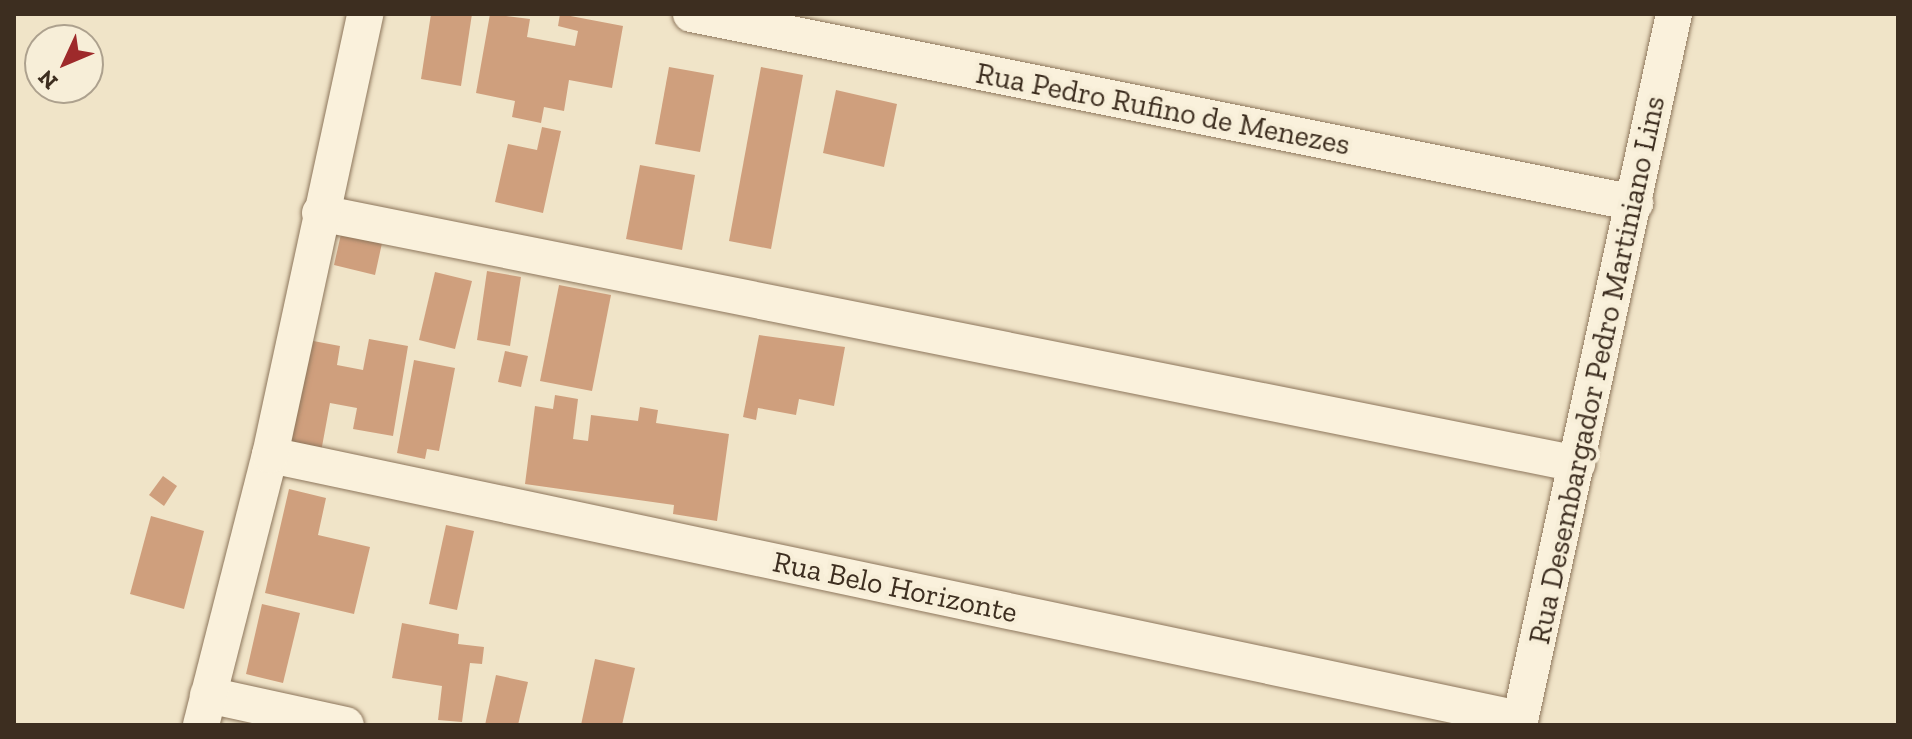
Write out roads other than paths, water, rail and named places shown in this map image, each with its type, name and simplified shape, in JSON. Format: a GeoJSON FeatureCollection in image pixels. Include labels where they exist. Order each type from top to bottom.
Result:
{"type":"FeatureCollection","features":[{"type":"Feature","properties":{"kind":"street"},"geometry":{"type":"LineString","coordinates":[[346,725],[205,710],[270,455],[365,14]]}},
{"type":"Feature","properties":{"kind":"street","name":"Rua Pedro Rufino de Menezes"},"geometry":{"type":"LineString","coordinates":[[691,14],[1635,203]]}},
{"type":"Feature","properties":{"kind":"street","name":"Rua Desembargador Pedro Martiniano Lins"},"geometry":{"type":"LineString","coordinates":[[1520,722],[1674,14]]}},
{"type":"Feature","properties":{"kind":"street"},"geometry":{"type":"LineString","coordinates":[[320,213],[1577,464]]}},
{"type":"Feature","properties":{"kind":"street","name":"Rua Belo Horizonte"},"geometry":{"type":"LineString","coordinates":[[270,455],[1520,722]]}}]}
